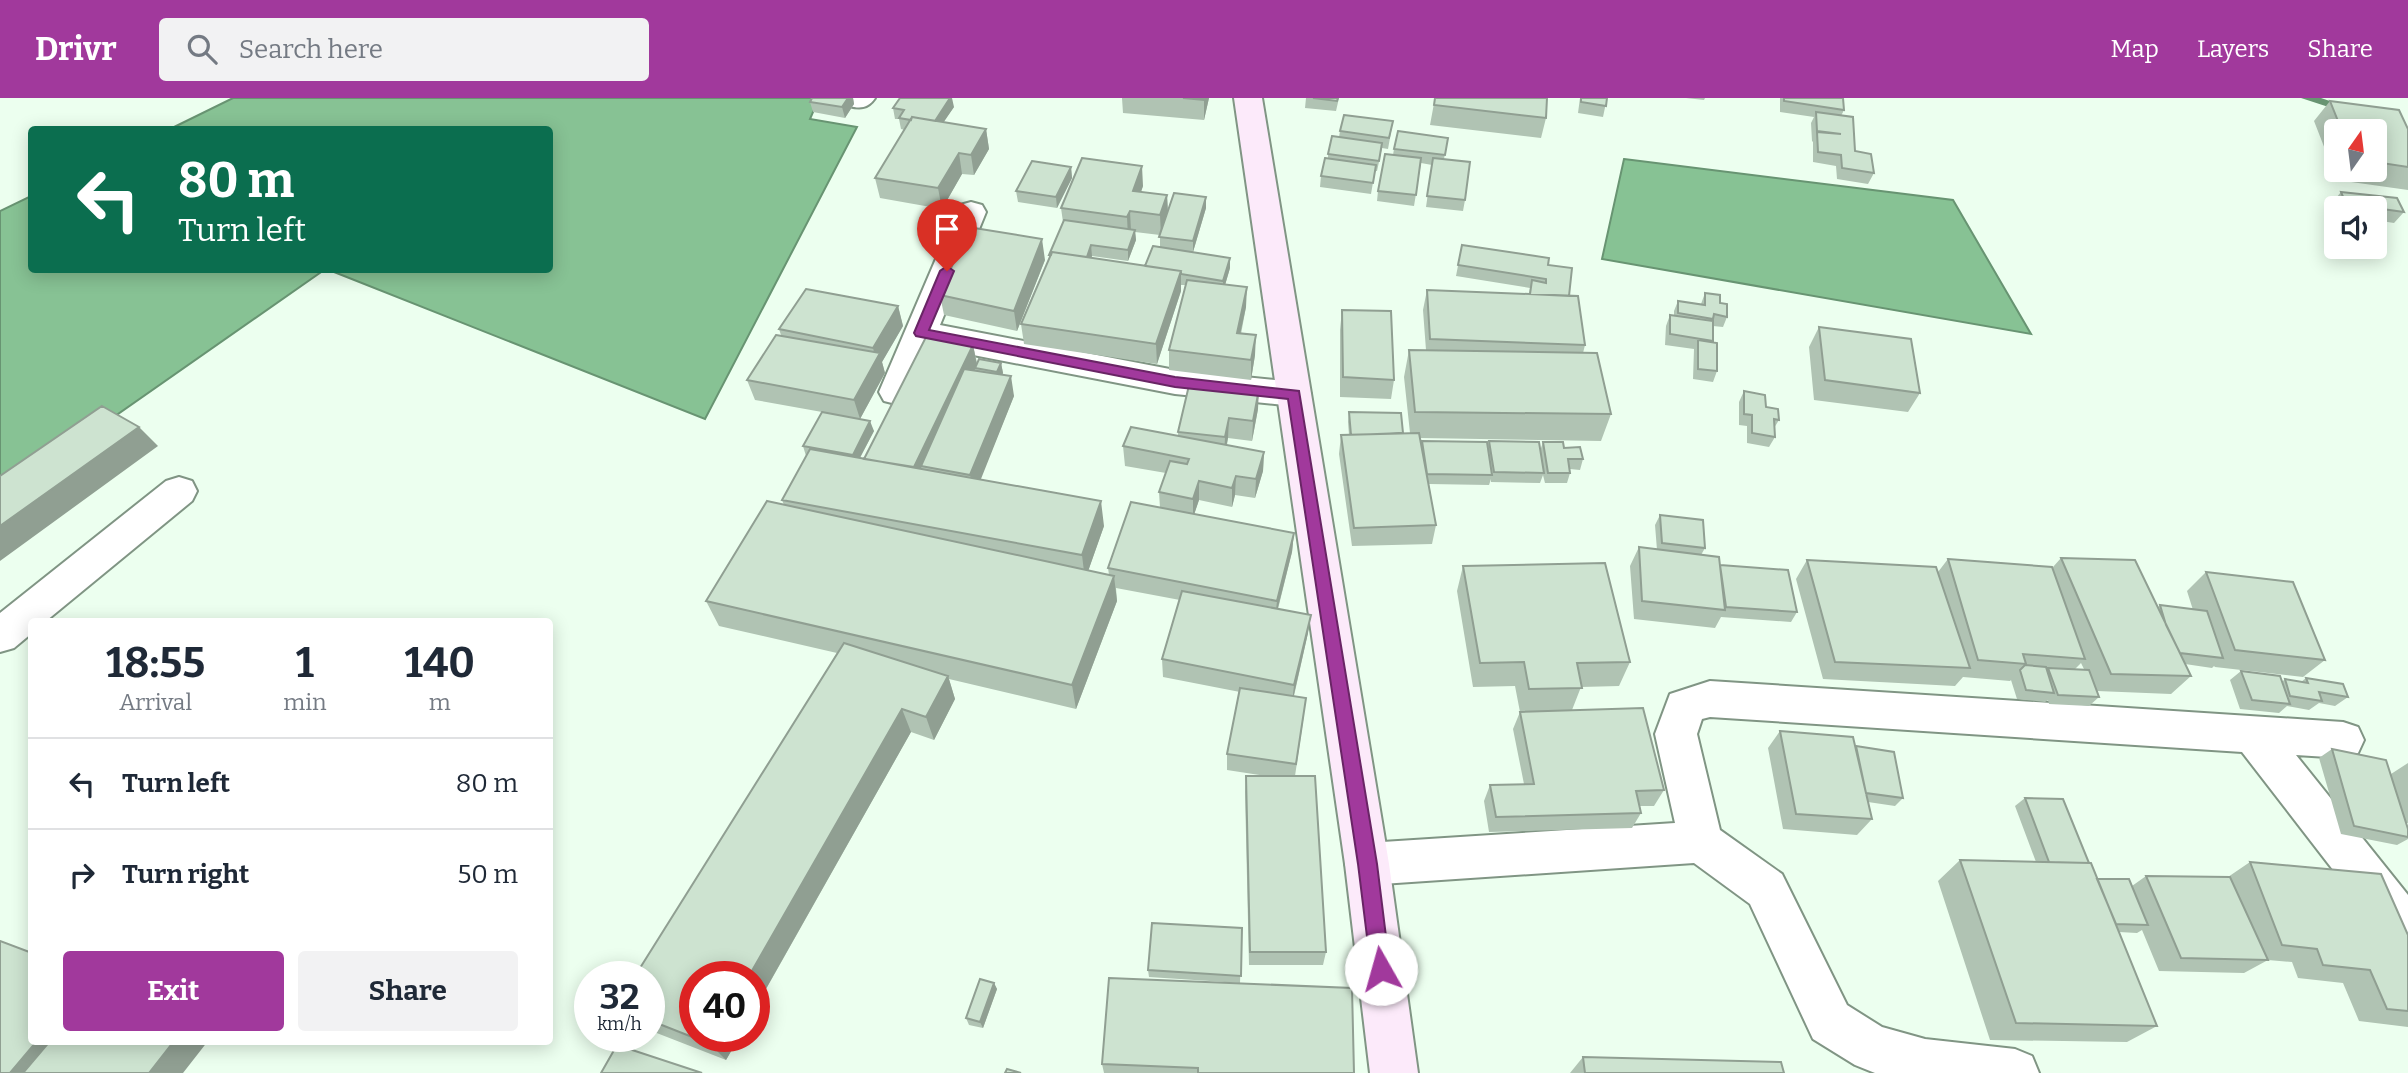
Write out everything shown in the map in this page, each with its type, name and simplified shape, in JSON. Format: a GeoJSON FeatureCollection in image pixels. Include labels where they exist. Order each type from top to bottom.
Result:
{"type":"FeatureCollection","features":[{"type":"Feature","properties":{"kind":"street"},"geometry":{"type":"LineString","coordinates":[[1248,98],[1367,864],[1394,1073]]}},
{"type":"Feature","properties":{"kind":"street"},"geometry":{"type":"LineString","coordinates":[[896,392],[971,212]]}},
{"type":"Feature","properties":{"kind":"street"},"geometry":{"type":"LineString","coordinates":[[921,333],[1175,382],[1294,394]]}},
{"type":"Feature","properties":{"kind":"street"},"geometry":{"type":"LineString","coordinates":[[0,636],[179,491]]}},
{"type":"Feature","properties":{"kind":"street"},"geometry":{"type":"LineString","coordinates":[[1701,842],[1676,734],[1685,707],[1710,699],[2343,740]]}},
{"type":"Feature","properties":{"kind":"street"},"geometry":{"type":"LineString","coordinates":[[2255,736],[2397,917],[2408,940]]}},
{"type":"Feature","properties":{"kind":"street"},"geometry":{"type":"LineString","coordinates":[[1367,864],[1701,842],[1766,889],[1829,1022],[1872,1048],[1925,1063],[2015,1073]]}},
{"type":"Feature","properties":{"kind":"shaded area"},"geometry":{"type":"Polygon","coordinates":[[[233,98],[819,98],[810,119],[857,127],[705,419],[337,273],[553,273],[553,126],[176,126],[233,98]]]}},
{"type":"Feature","properties":{"kind":"shaded area"},"geometry":{"type":"Polygon","coordinates":[[[1624,159],[1953,200],[2031,334],[1602,259],[1624,159]]]}},
{"type":"Feature","properties":{"kind":"shaded area"},"geometry":{"type":"Polygon","coordinates":[[[28,197],[28,273],[320,273],[5,493],[0,490],[0,211],[28,197]]]}},
{"type":"Feature","properties":{"kind":"building"},"geometry":{"type":"Polygon","coordinates":[[[812,98],[848,98],[842,107],[810,102],[812,98]]]}},
{"type":"Feature","properties":{"kind":"building"},"geometry":{"type":"Polygon","coordinates":[[[900,98],[950,98],[935,121],[899,118],[904,110],[893,108],[900,98]]]}},
{"type":"Feature","properties":{"kind":"building"},"geometry":{"type":"Polygon","coordinates":[[[1313,98],[1338,98],[1337,101],[1313,98]]]}},
{"type":"Feature","properties":{"kind":"building"},"geometry":{"type":"Polygon","coordinates":[[[1435,98],[1547,98],[1546,118],[1434,105],[1435,98]]]}},
{"type":"Feature","properties":{"kind":"building"},"geometry":{"type":"Polygon","coordinates":[[[1581,98],[1607,98],[1606,106],[1581,102],[1581,98]]]}},
{"type":"Feature","properties":{"kind":"building"},"geometry":{"type":"Polygon","coordinates":[[[1784,98],[1843,98],[1844,110],[1784,101],[1784,98]]]}},
{"type":"Feature","properties":{"kind":"building"},"geometry":{"type":"Polygon","coordinates":[[[2330,101],[2399,110],[2408,129],[2408,167],[2387,164],[2387,119],[2337,119],[2330,101]]]}},
{"type":"Feature","properties":{"kind":"building"},"geometry":{"type":"Polygon","coordinates":[[[1816,112],[1853,117],[1855,151],[1871,154],[1874,173],[1842,168],[1841,155],[1818,152],[1817,132],[1841,134],[1817,131],[1816,112]]]}},
{"type":"Feature","properties":{"kind":"building"},"geometry":{"type":"Polygon","coordinates":[[[1344,115],[1393,121],[1389,138],[1340,131],[1344,115]]]}},
{"type":"Feature","properties":{"kind":"building"},"geometry":{"type":"Polygon","coordinates":[[[912,117],[986,129],[971,155],[959,153],[938,188],[875,178],[912,117]]]}},
{"type":"Feature","properties":{"kind":"building"},"geometry":{"type":"Polygon","coordinates":[[[1398,131],[1448,138],[1445,155],[1394,149],[1398,131]]]}},
{"type":"Feature","properties":{"kind":"building"},"geometry":{"type":"Polygon","coordinates":[[[1332,136],[1382,143],[1379,161],[1328,154],[1332,136]]]}},
{"type":"Feature","properties":{"kind":"building"},"geometry":{"type":"Polygon","coordinates":[[[1385,154],[1421,158],[1416,195],[1378,191],[1385,154]]]}},
{"type":"Feature","properties":{"kind":"building"},"geometry":{"type":"Polygon","coordinates":[[[1082,158],[1142,166],[1133,191],[1167,195],[1160,215],[1130,211],[1127,217],[1061,208],[1082,158]]]}},
{"type":"Feature","properties":{"kind":"building"},"geometry":{"type":"Polygon","coordinates":[[[1325,158],[1376,165],[1373,183],[1321,176],[1325,158]]]}},
{"type":"Feature","properties":{"kind":"building"},"geometry":{"type":"Polygon","coordinates":[[[1433,158],[1470,162],[1465,200],[1427,196],[1433,158]]]}},
{"type":"Feature","properties":{"kind":"building"},"geometry":{"type":"Polygon","coordinates":[[[1032,161],[1071,167],[1056,197],[1016,191],[1032,161]]]}},
{"type":"Feature","properties":{"kind":"building"},"geometry":{"type":"Polygon","coordinates":[[[2341,192],[2378,196],[2343,196],[2341,192]]]}},
{"type":"Feature","properties":{"kind":"building"},"geometry":{"type":"Polygon","coordinates":[[[1174,193],[1206,197],[1193,241],[1159,237],[1174,193]]]}},
{"type":"Feature","properties":{"kind":"building"},"geometry":{"type":"Polygon","coordinates":[[[2387,197],[2397,198],[2404,212],[2387,210],[2387,197]]]}},
{"type":"Feature","properties":{"kind":"building"},"geometry":{"type":"Polygon","coordinates":[[[1064,220],[1135,230],[1128,250],[1091,245],[1087,257],[1052,252],[1049,255],[1064,220]]]}},
{"type":"Feature","properties":{"kind":"building"},"geometry":{"type":"Polygon","coordinates":[[[968,227],[1042,239],[1014,311],[940,295],[968,227]]]}},
{"type":"Feature","properties":{"kind":"building"},"geometry":{"type":"Polygon","coordinates":[[[1462,245],[1549,258],[1548,265],[1572,268],[1569,296],[1530,294],[1532,280],[1546,283],[1546,279],[1458,265],[1462,245]]]}},
{"type":"Feature","properties":{"kind":"building"},"geometry":{"type":"Polygon","coordinates":[[[1153,246],[1230,258],[1223,281],[1145,266],[1153,246]]]}},
{"type":"Feature","properties":{"kind":"building"},"geometry":{"type":"Polygon","coordinates":[[[1052,252],[1181,271],[1156,344],[1021,324],[1052,252]]]}},
{"type":"Feature","properties":{"kind":"building"},"geometry":{"type":"Polygon","coordinates":[[[1187,280],[1247,287],[1237,333],[1256,335],[1251,360],[1169,350],[1187,280]]]}},
{"type":"Feature","properties":{"kind":"building"},"geometry":{"type":"Polygon","coordinates":[[[806,289],[898,306],[873,348],[779,329],[806,289]]]}},
{"type":"Feature","properties":{"kind":"building"},"geometry":{"type":"Polygon","coordinates":[[[1427,290],[1578,296],[1585,345],[1430,339],[1427,290]]]}},
{"type":"Feature","properties":{"kind":"building"},"geometry":{"type":"Polygon","coordinates":[[[1705,293],[1720,295],[1720,303],[1727,304],[1727,317],[1714,314],[1713,319],[1678,313],[1678,301],[1705,305],[1705,293]]]}},
{"type":"Feature","properties":{"kind":"building"},"geometry":{"type":"Polygon","coordinates":[[[1342,310],[1391,311],[1394,380],[1343,377],[1342,310]]]}},
{"type":"Feature","properties":{"kind":"building"},"geometry":{"type":"Polygon","coordinates":[[[1670,315],[1713,321],[1713,341],[1670,334],[1670,315]]]}},
{"type":"Feature","properties":{"kind":"building"},"geometry":{"type":"Polygon","coordinates":[[[1819,327],[1911,339],[1920,393],[1825,380],[1819,327]]]}},
{"type":"Feature","properties":{"kind":"building"},"geometry":{"type":"Polygon","coordinates":[[[776,335],[880,353],[854,400],[747,380],[776,335]]]}},
{"type":"Feature","properties":{"kind":"building"},"geometry":{"type":"Polygon","coordinates":[[[926,337],[973,345],[914,467],[864,459],[926,337]]]}},
{"type":"Feature","properties":{"kind":"building"},"geometry":{"type":"Polygon","coordinates":[[[1698,340],[1717,343],[1717,371],[1698,369],[1698,340]]]}},
{"type":"Feature","properties":{"kind":"building"},"geometry":{"type":"Polygon","coordinates":[[[1409,350],[1597,353],[1611,414],[1415,412],[1409,350]]]}},
{"type":"Feature","properties":{"kind":"building"},"geometry":{"type":"Polygon","coordinates":[[[979,359],[1001,363],[997,372],[975,368],[979,359]]]}},
{"type":"Feature","properties":{"kind":"building"},"geometry":{"type":"Polygon","coordinates":[[[964,369],[1011,376],[970,475],[921,466],[964,369]]]}},
{"type":"Feature","properties":{"kind":"building"},"geometry":{"type":"Polygon","coordinates":[[[1190,381],[1259,389],[1253,421],[1229,418],[1225,437],[1178,432],[1190,381]]]}},
{"type":"Feature","properties":{"kind":"building"},"geometry":{"type":"Polygon","coordinates":[[[1744,391],[1765,395],[1766,407],[1778,409],[1779,420],[1774,419],[1775,437],[1752,433],[1752,415],[1744,414],[1744,391]]]}},
{"type":"Feature","properties":{"kind":"building"},"geometry":{"type":"Polygon","coordinates":[[[102,406],[139,427],[0,526],[0,476],[102,406]]]}},
{"type":"Feature","properties":{"kind":"building"},"geometry":{"type":"Polygon","coordinates":[[[822,412],[870,421],[853,455],[803,446],[822,412]]]}},
{"type":"Feature","properties":{"kind":"building"},"geometry":{"type":"Polygon","coordinates":[[[1349,412],[1401,413],[1403,433],[1351,435],[1349,412]]]}},
{"type":"Feature","properties":{"kind":"building"},"geometry":{"type":"Polygon","coordinates":[[[1131,427],[1264,452],[1256,479],[1236,476],[1232,488],[1199,481],[1193,499],[1159,492],[1170,461],[1187,464],[1189,459],[1123,446],[1131,427]]]}},
{"type":"Feature","properties":{"kind":"building"},"geometry":{"type":"Polygon","coordinates":[[[1419,433],[1436,525],[1354,528],[1341,435],[1419,433]]]}},
{"type":"Feature","properties":{"kind":"building"},"geometry":{"type":"Polygon","coordinates":[[[1422,441],[1487,442],[1492,475],[1427,474],[1422,441]]]}},
{"type":"Feature","properties":{"kind":"building"},"geometry":{"type":"Polygon","coordinates":[[[1489,441],[1539,442],[1544,473],[1494,472],[1489,441]]]}},
{"type":"Feature","properties":{"kind":"building"},"geometry":{"type":"Polygon","coordinates":[[[1543,442],[1563,442],[1564,448],[1580,447],[1583,459],[1568,459],[1570,473],[1548,473],[1543,442]]]}},
{"type":"Feature","properties":{"kind":"building"},"geometry":{"type":"Polygon","coordinates":[[[810,449],[1101,501],[1082,555],[782,500],[810,449]]]}},
{"type":"Feature","properties":{"kind":"building"},"geometry":{"type":"Polygon","coordinates":[[[767,501],[1114,576],[1072,685],[706,601],[767,501]]]}},
{"type":"Feature","properties":{"kind":"building"},"geometry":{"type":"Polygon","coordinates":[[[1131,502],[1294,533],[1277,601],[1108,568],[1131,502]]]}},
{"type":"Feature","properties":{"kind":"building"},"geometry":{"type":"Polygon","coordinates":[[[1660,515],[1703,520],[1705,548],[1662,543],[1660,515]]]}},
{"type":"Feature","properties":{"kind":"building"},"geometry":{"type":"Polygon","coordinates":[[[1639,547],[1719,557],[1725,610],[1642,601],[1639,547]]]}},
{"type":"Feature","properties":{"kind":"building"},"geometry":{"type":"Polygon","coordinates":[[[2061,558],[2135,560],[2191,676],[2111,674],[2061,558]]]}},
{"type":"Feature","properties":{"kind":"building"},"geometry":{"type":"Polygon","coordinates":[[[1948,559],[2052,567],[2085,659],[2023,654],[2026,664],[1978,660],[1948,559]]]}},
{"type":"Feature","properties":{"kind":"building"},"geometry":{"type":"Polygon","coordinates":[[[1807,560],[1936,567],[1970,668],[1835,662],[1807,560]]]}},
{"type":"Feature","properties":{"kind":"building"},"geometry":{"type":"Polygon","coordinates":[[[1605,563],[1630,662],[1577,663],[1582,688],[1529,689],[1524,662],[1480,663],[1463,566],[1605,563]]]}},
{"type":"Feature","properties":{"kind":"building"},"geometry":{"type":"Polygon","coordinates":[[[1720,565],[1788,570],[1797,612],[1726,607],[1720,565]]]}},
{"type":"Feature","properties":{"kind":"building"},"geometry":{"type":"Polygon","coordinates":[[[2206,572],[2293,582],[2325,660],[2235,650],[2206,572]]]}},
{"type":"Feature","properties":{"kind":"building"},"geometry":{"type":"Polygon","coordinates":[[[1182,591],[1311,615],[1294,685],[1162,659],[1182,591]]]}},
{"type":"Feature","properties":{"kind":"building"},"geometry":{"type":"Polygon","coordinates":[[[2160,605],[2207,611],[2223,658],[2180,653],[2166,625],[2160,605]]]}},
{"type":"Feature","properties":{"kind":"building"},"geometry":{"type":"Polygon","coordinates":[[[844,643],[948,676],[926,717],[902,709],[758,961],[679,961],[679,1032],[665,1026],[665,961],[644,961],[844,643]]]}},
{"type":"Feature","properties":{"kind":"building"},"geometry":{"type":"Polygon","coordinates":[[[2025,665],[2046,667],[2054,693],[2026,690],[2020,670],[2025,665]]]}},
{"type":"Feature","properties":{"kind":"building"},"geometry":{"type":"Polygon","coordinates":[[[2048,668],[2089,670],[2099,697],[2058,695],[2048,668]]]}},
{"type":"Feature","properties":{"kind":"building"},"geometry":{"type":"Polygon","coordinates":[[[2241,671],[2280,676],[2290,704],[2252,700],[2241,671]]]}},
{"type":"Feature","properties":{"kind":"building"},"geometry":{"type":"Polygon","coordinates":[[[2306,678],[2343,684],[2348,697],[2319,692],[2322,701],[2290,696],[2285,679],[2308,683],[2306,678]]]}},
{"type":"Feature","properties":{"kind":"building"},"geometry":{"type":"Polygon","coordinates":[[[1240,688],[1306,698],[1296,764],[1227,754],[1240,688]]]}},
{"type":"Feature","properties":{"kind":"building"},"geometry":{"type":"Polygon","coordinates":[[[1643,708],[1664,790],[1636,791],[1641,813],[1496,817],[1490,785],[1534,784],[1520,712],[1643,708]]]}},
{"type":"Feature","properties":{"kind":"building"},"geometry":{"type":"Polygon","coordinates":[[[1780,731],[1853,737],[1872,819],[1796,814],[1780,731]]]}},
{"type":"Feature","properties":{"kind":"building"},"geometry":{"type":"Polygon","coordinates":[[[1856,746],[1894,752],[1903,798],[1866,793],[1856,746]]]}},
{"type":"Feature","properties":{"kind":"building"},"geometry":{"type":"Polygon","coordinates":[[[2332,749],[2386,760],[2408,829],[2408,837],[2354,826],[2332,749]]]}},
{"type":"Feature","properties":{"kind":"building"},"geometry":{"type":"Polygon","coordinates":[[[1246,776],[1315,776],[1326,952],[1250,952],[1246,776]]]}},
{"type":"Feature","properties":{"kind":"building"},"geometry":{"type":"Polygon","coordinates":[[[2025,798],[2063,799],[2089,863],[2049,862],[2025,798]]]}},
{"type":"Feature","properties":{"kind":"building"},"geometry":{"type":"Polygon","coordinates":[[[1960,860],[2091,863],[2157,1026],[2016,1023],[1960,860]]]}},
{"type":"Feature","properties":{"kind":"building"},"geometry":{"type":"Polygon","coordinates":[[[2250,862],[2381,874],[2408,935],[2408,1011],[2387,1009],[2370,970],[2323,965],[2317,949],[2282,945],[2250,862]]]}},
{"type":"Feature","properties":{"kind":"building"},"geometry":{"type":"Polygon","coordinates":[[[2146,876],[2230,877],[2268,960],[2181,958],[2146,876]]]}},
{"type":"Feature","properties":{"kind":"building"},"geometry":{"type":"Polygon","coordinates":[[[2097,879],[2129,879],[2148,925],[2116,924],[2097,879]]]}},
{"type":"Feature","properties":{"kind":"building"},"geometry":{"type":"Polygon","coordinates":[[[1152,923],[1242,928],[1241,976],[1148,970],[1152,923]]]}},
{"type":"Feature","properties":{"kind":"building"},"geometry":{"type":"Polygon","coordinates":[[[0,941],[28,952],[28,1045],[34,1045],[10,1073],[0,1073],[0,941]]]}},
{"type":"Feature","properties":{"kind":"building"},"geometry":{"type":"Polygon","coordinates":[[[1109,978],[1352,988],[1354,1073],[1198,1073],[1198,1068],[1102,1064],[1109,978]]]}},
{"type":"Feature","properties":{"kind":"building"},"geometry":{"type":"Polygon","coordinates":[[[980,979],[994,983],[980,1022],[966,1018],[980,979]]]}},
{"type":"Feature","properties":{"kind":"building"},"geometry":{"type":"Polygon","coordinates":[[[47,1045],[171,1045],[149,1073],[23,1073],[47,1045]]]}},
{"type":"Feature","properties":{"kind":"building"},"geometry":{"type":"Polygon","coordinates":[[[613,1052],[638,1052],[702,1073],[601,1073],[613,1052]]]}},
{"type":"Feature","properties":{"kind":"building"},"geometry":{"type":"Polygon","coordinates":[[[1583,1057],[1781,1062],[1784,1073],[1585,1073],[1583,1057]]]}},
{"type":"Feature","properties":{"kind":"building"},"geometry":{"type":"Polygon","coordinates":[[[1007,1069],[1021,1073],[1005,1073],[1007,1069]]]}},
{"type":"Feature","properties":{"kind":"waterway"},"geometry":{"type":"LineString","coordinates":[[2307,98],[2350,110]]}},
{"type":"Feature","properties":{"kind":"route"},"geometry":{"type":"LineString","coordinates":[[947,271],[921,333],[1175,382],[1294,394],[1381,969]]}}]}
